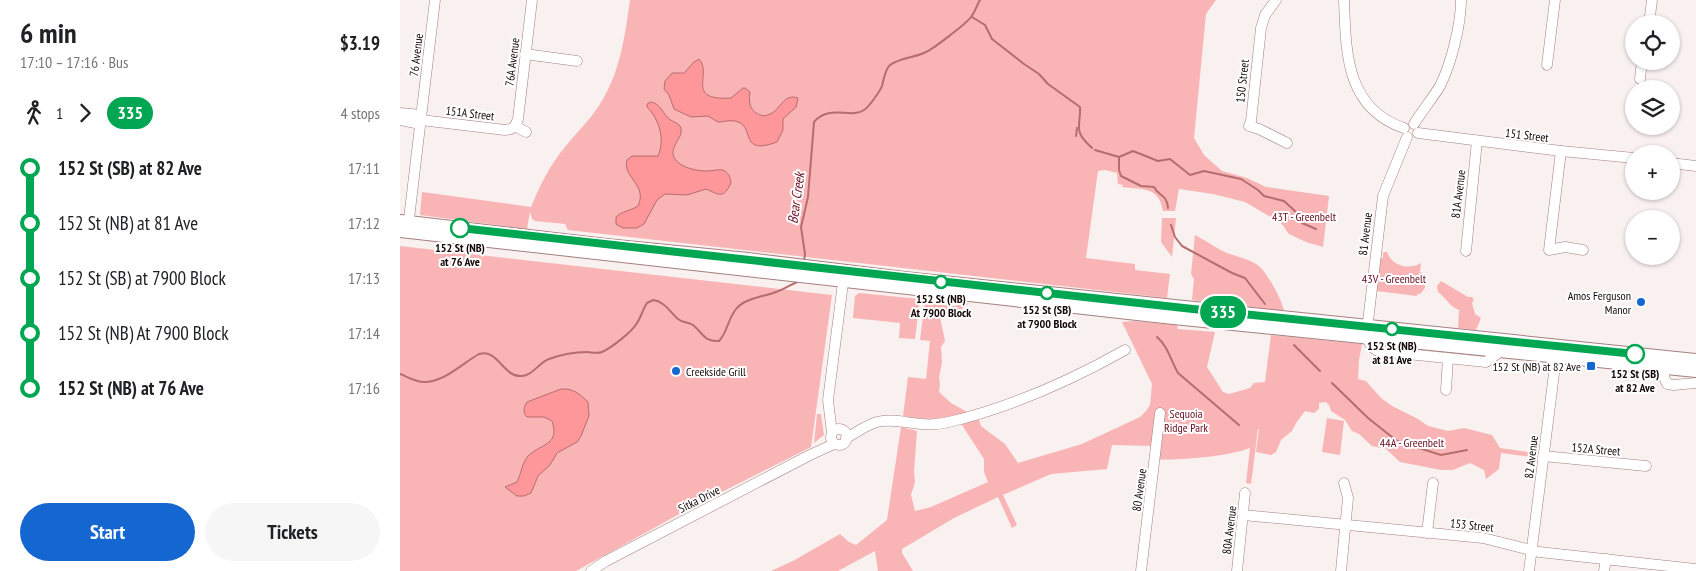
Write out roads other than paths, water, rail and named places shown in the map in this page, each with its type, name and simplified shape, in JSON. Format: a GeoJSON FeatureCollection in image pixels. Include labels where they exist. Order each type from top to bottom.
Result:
{"type":"FeatureCollection","features":[{"type":"Feature","properties":{"kind":"main road"},"geometry":{"type":"LineString","coordinates":[[404,226],[844,276],[1556,352],[1665,362],[1696,360]]}},
{"type":"Feature","properties":{"kind":"main road"},"geometry":{"type":"LineString","coordinates":[[1366,332],[1501,351],[1556,352]]}},
{"type":"Feature","properties":{"kind":"main road"},"geometry":{"type":"LineString","coordinates":[[1665,362],[1696,371]]}},
{"type":"Feature","properties":{"kind":"street","name":"76 Avenue"},"geometry":{"type":"LineString","coordinates":[[404,226],[421,120],[435,0]]}},
{"type":"Feature","properties":{"kind":"street","name":"76A Avenue"},"geometry":{"type":"LineString","coordinates":[[515,126],[518,119],[532,0]]}},
{"type":"Feature","properties":{"kind":"street","name":"150 Street"},"geometry":{"type":"LineString","coordinates":[[1276,0],[1266,13],[1261,28],[1249,126],[1287,143]]}},
{"type":"Feature","properties":{"kind":"street"},"geometry":{"type":"LineString","coordinates":[[1344,0],[1347,53],[1355,84],[1364,99],[1376,111],[1413,137],[1448,68],[1462,1]]}},
{"type":"Feature","properties":{"kind":"street"},"geometry":{"type":"LineString","coordinates":[[1547,65],[1555,0]]}},
{"type":"Feature","properties":{"kind":"street"},"geometry":{"type":"LineString","coordinates":[[1650,15],[1652,0]]}},
{"type":"Feature","properties":{"kind":"street"},"geometry":{"type":"LineString","coordinates":[[525,54],[577,61]]}},
{"type":"Feature","properties":{"kind":"street"},"geometry":{"type":"LineString","coordinates":[[1640,79],[1641,70]]}},
{"type":"Feature","properties":{"kind":"street","name":"151A Street"},"geometry":{"type":"LineString","coordinates":[[400,113],[421,120]]}},
{"type":"Feature","properties":{"kind":"street","name":"151A Street"},"geometry":{"type":"LineString","coordinates":[[400,120],[421,120],[506,130],[515,126]]}},
{"type":"Feature","properties":{"kind":"street"},"geometry":{"type":"LineString","coordinates":[[515,126],[526,132]]}},
{"type":"Feature","properties":{"kind":"street","name":"151 Street"},"geometry":{"type":"LineString","coordinates":[[1416,128],[1477,141],[1625,157]]}},
{"type":"Feature","properties":{"kind":"street","name":"81 Avenue"},"geometry":{"type":"LineString","coordinates":[[1366,332],[1383,196],[1405,133]]}},
{"type":"Feature","properties":{"kind":"street","name":"81A Avenue"},"geometry":{"type":"LineString","coordinates":[[1466,251],[1477,141]]}},
{"type":"Feature","properties":{"kind":"street"},"geometry":{"type":"LineString","coordinates":[[1561,151],[1549,250],[1565,247],[1583,250]]}},
{"type":"Feature","properties":{"kind":"street"},"geometry":{"type":"LineString","coordinates":[[1680,164],[1696,166]]}},
{"type":"Feature","properties":{"kind":"street"},"geometry":{"type":"LineString","coordinates":[[838,435],[828,407],[828,400],[844,276]]}},
{"type":"Feature","properties":{"kind":"street"},"geometry":{"type":"LineString","coordinates":[[1366,332],[1373,348],[1378,351],[1486,362],[1501,351]]}},
{"type":"Feature","properties":{"kind":"street","name":"Sitka Drive"},"geometry":{"type":"LineString","coordinates":[[595,569],[810,454],[838,435],[884,421],[937,424],[970,416],[1056,385],[1125,350]]}},
{"type":"Feature","properties":{"kind":"street","name":"82 Avenue"},"geometry":{"type":"LineString","coordinates":[[1529,571],[1556,352]]}},
{"type":"Feature","properties":{"kind":"street"},"geometry":{"type":"LineString","coordinates":[[1446,390],[1448,358]]}},
{"type":"Feature","properties":{"kind":"street"},"geometry":{"type":"LineString","coordinates":[[1665,362],[1664,378],[1669,384],[1696,383]]}},
{"type":"Feature","properties":{"kind":"street","name":"80 Avenue"},"geometry":{"type":"LineString","coordinates":[[1140,571],[1160,413]]}},
{"type":"Feature","properties":{"kind":"street","name":"152A Street"},"geometry":{"type":"LineString","coordinates":[[1543,456],[1646,466]]}},
{"type":"Feature","properties":{"kind":"street"},"geometry":{"type":"LineString","coordinates":[[1340,571],[1348,498],[1344,483]]}},
{"type":"Feature","properties":{"kind":"street"},"geometry":{"type":"LineString","coordinates":[[1427,533],[1433,483]]}},
{"type":"Feature","properties":{"kind":"street","name":"80A Avenue"},"geometry":{"type":"LineString","coordinates":[[1236,571],[1245,493]]}},
{"type":"Feature","properties":{"kind":"street","name":"153 Street"},"geometry":{"type":"LineString","coordinates":[[1243,515],[1490,539],[1531,550],[1696,569]]}},
{"type":"Feature","properties":{"kind":"street"},"geometry":{"type":"LineString","coordinates":[[1604,571],[1606,559]]}},
{"type":"Feature","properties":{"kind":"waterway","name":"Bear Creek"},"geometry":{"type":"LineString","coordinates":[[804,261],[805,254],[801,227],[808,197],[814,122],[826,114],[853,113],[864,110],[881,88],[890,65],[899,60],[930,50],[968,20],[974,13],[980,0]]}},
{"type":"Feature","properties":{"kind":"waterway"},"geometry":{"type":"LineString","coordinates":[[972,17],[985,25],[992,39],[1080,107],[1080,132],[1092,148]]}},
{"type":"Feature","properties":{"kind":"waterway"},"geometry":{"type":"LineString","coordinates":[[1076,136],[1077,128]]}},
{"type":"Feature","properties":{"kind":"waterway"},"geometry":{"type":"LineString","coordinates":[[1095,150],[1119,157],[1121,176],[1141,186],[1154,187],[1166,200],[1168,208]]}},
{"type":"Feature","properties":{"kind":"waterway"},"geometry":{"type":"LineString","coordinates":[[1119,157],[1133,151],[1158,161],[1170,159],[1190,175],[1204,171],[1241,179],[1264,196],[1284,201],[1295,211],[1302,223],[1316,229]]}},
{"type":"Feature","properties":{"kind":"waterway"},"geometry":{"type":"LineString","coordinates":[[1171,225],[1175,237],[1182,246],[1245,278],[1265,304]]}},
{"type":"Feature","properties":{"kind":"waterway","name":"Bear Creek"},"geometry":{"type":"LineString","coordinates":[[400,374],[419,382],[433,381],[447,375],[479,354],[485,353],[495,358],[514,375],[524,376],[545,361],[553,358],[568,354],[600,353],[606,350],[631,331],[647,303],[653,300],[664,305],[680,320],[693,325],[710,340],[719,341],[733,313],[740,305],[749,300],[779,291],[797,282]]}},
{"type":"Feature","properties":{"kind":"waterway"},"geometry":{"type":"LineString","coordinates":[[1157,337],[1167,349],[1178,373],[1239,425]]}},
{"type":"Feature","properties":{"kind":"waterway"},"geometry":{"type":"LineString","coordinates":[[1294,345],[1320,371]]}},
{"type":"Feature","properties":{"kind":"waterway"},"geometry":{"type":"LineString","coordinates":[[1332,383],[1368,418],[1397,441],[1441,455],[1467,450]]}},
{"type":"Feature","properties":{"kind":"place","name":"152 St (NB) at 76 Ave"},"geometry":{"type":"Point","coordinates":[460,228]}},
{"type":"Feature","properties":{"kind":"place","name":"152 St (NB) At 7900 Block"},"geometry":{"type":"Point","coordinates":[941,282]}},
{"type":"Feature","properties":{"kind":"place","name":"152 St (SB) at 7900 Block"},"geometry":{"type":"Point","coordinates":[1047,293]}},
{"type":"Feature","properties":{"kind":"place","name":"Amos Ferguson Manor"},"geometry":{"type":"Point","coordinates":[1641,302]}},
{"type":"Feature","properties":{"kind":"place","name":"152 St (NB) at 81 Ave"},"geometry":{"type":"Point","coordinates":[1392,329]}},
{"type":"Feature","properties":{"kind":"place","name":"152 St (SB) at 82 Ave"},"geometry":{"type":"Point","coordinates":[1635,354]}},
{"type":"Feature","properties":{"kind":"place","name":"152 St (NB) at 82 Ave"},"geometry":{"type":"Point","coordinates":[1591,366]}},
{"type":"Feature","properties":{"kind":"place","name":"Creekside Grill"},"geometry":{"type":"Point","coordinates":[676,371]}},
{"type":"Feature","properties":{"kind":"park label","name":"43T - Greenbelt"},"geometry":{"type":"Point","coordinates":[1304,216]}},
{"type":"Feature","properties":{"kind":"park label","name":"43V - Greenbelt"},"geometry":{"type":"Point","coordinates":[1394,278]}},
{"type":"Feature","properties":{"kind":"park label","name":"Sequoia Ridge Park"},"geometry":{"type":"Point","coordinates":[1186,420]}},
{"type":"Feature","properties":{"kind":"park label","name":"44A - Greenbelt"},"geometry":{"type":"Point","coordinates":[1412,442]}}]}
